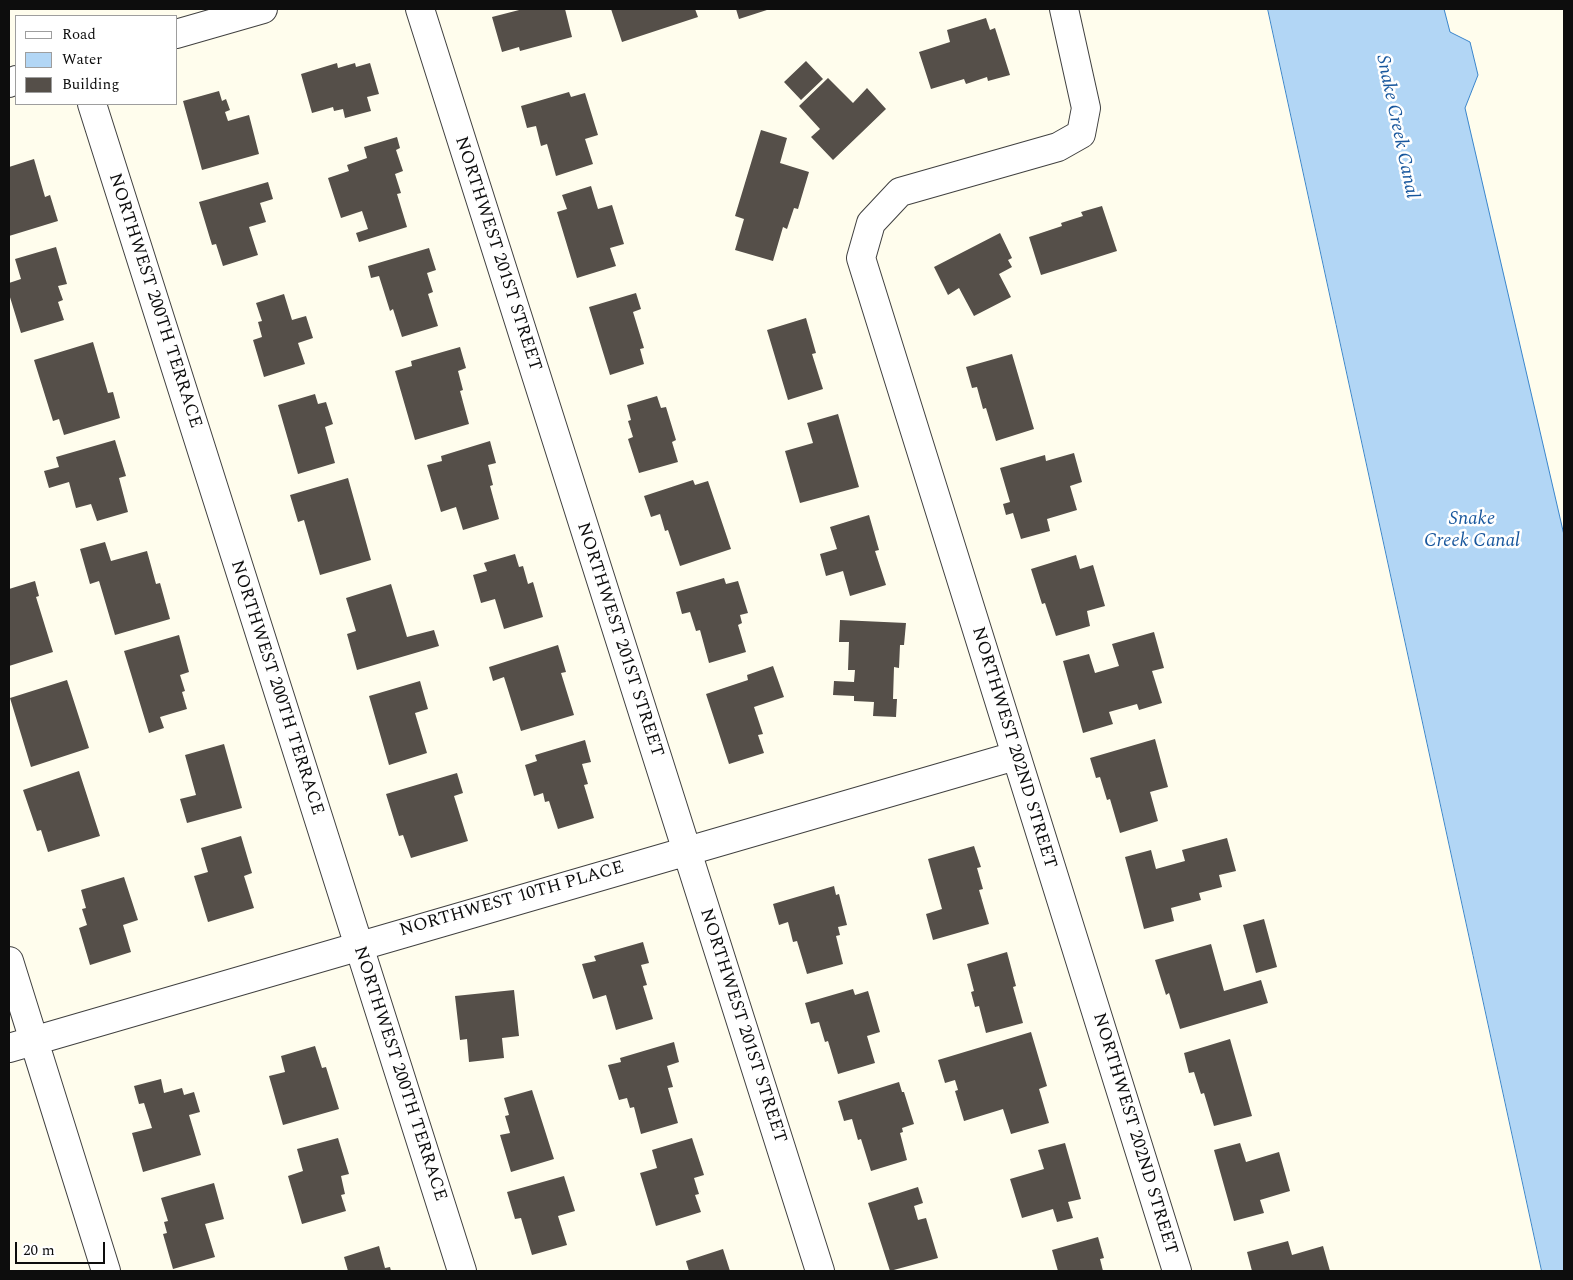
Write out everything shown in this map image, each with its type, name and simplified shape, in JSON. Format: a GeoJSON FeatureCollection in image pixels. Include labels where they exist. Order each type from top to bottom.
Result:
{"type":"FeatureCollection","features":[{"type":"Feature","properties":{"kind":"street"},"geometry":{"type":"LineString","coordinates":[[178,33],[263,9]]}},
{"type":"Feature","properties":{"kind":"street","name":"NORTHWEST 201ST STREET"},"geometry":{"type":"LineString","coordinates":[[420,9],[820,1271]]}},
{"type":"Feature","properties":{"kind":"street","name":"NORTHWEST 202ND STREET"},"geometry":{"type":"LineString","coordinates":[[1064,9],[1086,108],[1081,134],[1058,147],[900,192],[871,223],[861,258],[1177,1271]]}},
{"type":"Feature","properties":{"kind":"street","name":"NORTHWEST 200TH TERRACE"},"geometry":{"type":"LineString","coordinates":[[92,105],[462,1271]]}},
{"type":"Feature","properties":{"kind":"street","name":"NORTHWEST 10TH PLACE"},"geometry":{"type":"LineString","coordinates":[[9,1048],[358,945],[1015,756]]}},
{"type":"Feature","properties":{"kind":"street"},"geometry":{"type":"LineString","coordinates":[[9,961],[106,1271]]}},
{"type":"Feature","properties":{"kind":"water","name":"Snake Creek Canal"},"geometry":{"type":"Polygon","coordinates":[[[1268,9],[1444,9],[1450,32],[1470,42],[1478,75],[1465,108],[1564,535],[1564,1271],[1542,1271],[1268,9]]]}},
{"type":"Feature","properties":{"kind":"building"},"geometry":{"type":"Polygon","coordinates":[[[523,9],[565,9],[572,37],[520,51],[519,47],[502,52],[492,17],[523,9]]]}},
{"type":"Feature","properties":{"kind":"building"},"geometry":{"type":"Polygon","coordinates":[[[611,9],[695,9],[698,17],[622,42],[611,9]]]}},
{"type":"Feature","properties":{"kind":"building"},"geometry":{"type":"Polygon","coordinates":[[[736,9],[770,9],[739,19],[736,9]]]}},
{"type":"Feature","properties":{"kind":"building"},"geometry":{"type":"Polygon","coordinates":[[[986,18],[990,30],[995,28],[1010,75],[988,81],[987,77],[966,84],[964,79],[931,89],[919,52],[950,42],[947,30],[986,18]]]}},
{"type":"Feature","properties":{"kind":"building"},"geometry":{"type":"Polygon","coordinates":[[[806,61],[823,79],[801,100],[784,82],[806,61]]]}},
{"type":"Feature","properties":{"kind":"building"},"geometry":{"type":"Polygon","coordinates":[[[337,63],[338,68],[355,63],[356,67],[370,63],[379,94],[367,97],[371,111],[345,118],[343,109],[334,111],[333,107],[312,113],[301,74],[337,63]]]}},
{"type":"Feature","properties":{"kind":"building"},"geometry":{"type":"Polygon","coordinates":[[[828,78],[853,103],[867,88],[886,109],[833,160],[811,137],[820,129],[799,106],[828,78]]]}},
{"type":"Feature","properties":{"kind":"building"},"geometry":{"type":"Polygon","coordinates":[[[219,91],[222,101],[226,99],[230,110],[225,112],[228,121],[249,115],[259,154],[202,170],[183,101],[219,91]]]}},
{"type":"Feature","properties":{"kind":"building"},"geometry":{"type":"Polygon","coordinates":[[[569,92],[571,97],[585,93],[598,135],[585,139],[593,164],[556,176],[547,144],[541,146],[536,126],[527,128],[521,106],[569,92]]]}},
{"type":"Feature","properties":{"kind":"building"},"geometry":{"type":"Polygon","coordinates":[[[761,130],[787,138],[780,163],[809,172],[798,209],[794,208],[787,229],[783,227],[773,261],[735,250],[744,219],[735,216],[761,130]]]}},
{"type":"Feature","properties":{"kind":"building"},"geometry":{"type":"Polygon","coordinates":[[[397,137],[400,148],[396,150],[403,171],[395,174],[401,193],[397,194],[407,227],[359,242],[356,233],[368,229],[362,211],[341,218],[328,178],[349,171],[347,165],[367,158],[364,147],[397,137]]]}},
{"type":"Feature","properties":{"kind":"building"},"geometry":{"type":"Polygon","coordinates":[[[34,159],[45,197],[50,195],[58,221],[9,236],[9,167],[34,159]]]}},
{"type":"Feature","properties":{"kind":"building"},"geometry":{"type":"Polygon","coordinates":[[[268,182],[273,199],[260,203],[266,222],[249,227],[258,255],[223,266],[216,244],[212,245],[199,202],[268,182]]]}},
{"type":"Feature","properties":{"kind":"building"},"geometry":{"type":"Polygon","coordinates":[[[591,186],[598,209],[612,205],[624,244],[610,248],[616,266],[577,278],[557,212],[567,209],[562,195],[591,186]]]}},
{"type":"Feature","properties":{"kind":"building"},"geometry":{"type":"Polygon","coordinates":[[[1102,206],[1117,251],[1041,275],[1029,237],[1062,226],[1061,223],[1083,216],[1081,212],[1102,206]]]}},
{"type":"Feature","properties":{"kind":"building"},"geometry":{"type":"Polygon","coordinates":[[[1000,233],[1012,258],[1008,260],[1012,267],[999,274],[1011,297],[974,316],[959,288],[948,295],[934,267],[1000,233]]]}},
{"type":"Feature","properties":{"kind":"building"},"geometry":{"type":"Polygon","coordinates":[[[56,247],[67,284],[58,286],[63,300],[58,302],[64,320],[21,333],[9,294],[9,283],[21,279],[15,259],[56,247]]]}},
{"type":"Feature","properties":{"kind":"building"},"geometry":{"type":"Polygon","coordinates":[[[429,248],[436,270],[427,273],[433,292],[428,294],[438,326],[402,337],[393,309],[390,311],[379,276],[371,278],[368,266],[429,248]]]}},
{"type":"Feature","properties":{"kind":"building"},"geometry":{"type":"Polygon","coordinates":[[[636,293],[641,309],[633,312],[644,348],[640,349],[644,364],[610,375],[589,307],[636,293]]]}},
{"type":"Feature","properties":{"kind":"building"},"geometry":{"type":"Polygon","coordinates":[[[284,294],[292,320],[306,316],[313,338],[298,343],[305,364],[264,377],[253,340],[262,337],[258,322],[262,321],[256,303],[284,294]]]}},
{"type":"Feature","properties":{"kind":"building"},"geometry":{"type":"Polygon","coordinates":[[[806,318],[816,353],[812,354],[823,389],[788,400],[767,330],[806,318]]]}},
{"type":"Feature","properties":{"kind":"building"},"geometry":{"type":"Polygon","coordinates":[[[93,342],[108,393],[113,392],[120,418],[64,435],[59,419],[53,421],[34,360],[93,342]]]}},
{"type":"Feature","properties":{"kind":"building"},"geometry":{"type":"Polygon","coordinates":[[[460,347],[466,368],[458,371],[463,390],[460,391],[469,424],[415,440],[395,371],[412,366],[411,361],[460,347]]]}},
{"type":"Feature","properties":{"kind":"building"},"geometry":{"type":"Polygon","coordinates":[[[1012,354],[1034,429],[996,441],[986,408],[983,409],[977,387],[972,388],[966,367],[1012,354]]]}},
{"type":"Feature","properties":{"kind":"building"},"geometry":{"type":"Polygon","coordinates":[[[315,394],[318,404],[326,402],[333,424],[325,427],[335,463],[298,474],[278,405],[315,394]]]}},
{"type":"Feature","properties":{"kind":"building"},"geometry":{"type":"Polygon","coordinates":[[[657,396],[661,408],[666,407],[676,440],[672,442],[678,462],[639,473],[628,439],[633,437],[628,421],[631,420],[627,405],[657,396]]]}},
{"type":"Feature","properties":{"kind":"building"},"geometry":{"type":"Polygon","coordinates":[[[838,414],[859,487],[800,503],[785,451],[813,443],[807,423],[838,414]]]}},
{"type":"Feature","properties":{"kind":"building"},"geometry":{"type":"Polygon","coordinates":[[[115,440],[126,476],[119,478],[128,512],[97,521],[91,504],[76,508],[69,482],[49,488],[44,471],[59,467],[56,457],[115,440]]]}},
{"type":"Feature","properties":{"kind":"building"},"geometry":{"type":"Polygon","coordinates":[[[490,441],[496,463],[488,465],[493,485],[490,486],[499,519],[463,530],[456,507],[441,512],[427,465],[442,461],[441,456],[490,441]]]}},
{"type":"Feature","properties":{"kind":"building"},"geometry":{"type":"Polygon","coordinates":[[[1074,453],[1082,482],[1070,486],[1077,510],[1047,519],[1050,531],[1021,539],[1013,513],[1006,515],[1003,504],[1010,502],[1000,468],[1045,455],[1046,461],[1074,453]]]}},
{"type":"Feature","properties":{"kind":"building"},"geometry":{"type":"Polygon","coordinates":[[[348,478],[371,560],[320,575],[304,520],[298,522],[290,495],[348,478]]]}},
{"type":"Feature","properties":{"kind":"building"},"geometry":{"type":"Polygon","coordinates":[[[693,480],[695,485],[708,481],[731,549],[680,566],[668,530],[665,531],[660,514],[651,517],[644,496],[693,480]]]}},
{"type":"Feature","properties":{"kind":"building"},"geometry":{"type":"Polygon","coordinates":[[[869,515],[879,550],[875,551],[886,585],[850,596],[843,571],[826,576],[820,554],[837,549],[830,527],[869,515]]]}},
{"type":"Feature","properties":{"kind":"building"},"geometry":{"type":"Polygon","coordinates":[[[105,542],[111,561],[147,551],[156,584],[160,583],[170,619],[115,635],[99,581],[90,584],[80,549],[105,542]]]}},
{"type":"Feature","properties":{"kind":"building"},"geometry":{"type":"Polygon","coordinates":[[[515,554],[519,567],[523,566],[528,584],[533,582],[543,617],[504,629],[495,599],[481,603],[473,575],[487,571],[484,563],[515,554]]]}},
{"type":"Feature","properties":{"kind":"building"},"geometry":{"type":"Polygon","coordinates":[[[1076,555],[1080,569],[1093,565],[1105,606],[1087,611],[1090,626],[1056,636],[1045,603],[1042,604],[1031,569],[1076,555]]]}},
{"type":"Feature","properties":{"kind":"building"},"geometry":{"type":"Polygon","coordinates":[[[724,578],[726,584],[738,581],[748,613],[740,615],[742,623],[738,625],[746,652],[709,663],[700,630],[696,631],[690,612],[682,614],[676,592],[724,578]]]}},
{"type":"Feature","properties":{"kind":"building"},"geometry":{"type":"Polygon","coordinates":[[[35,581],[39,596],[36,597],[53,652],[9,666],[9,589],[35,581]]]}},
{"type":"Feature","properties":{"kind":"building"},"geometry":{"type":"Polygon","coordinates":[[[391,584],[407,637],[434,630],[439,646],[357,670],[347,634],[356,631],[346,598],[391,584]]]}},
{"type":"Feature","properties":{"kind":"building"},"geometry":{"type":"Polygon","coordinates":[[[840,620],[906,623],[904,645],[900,645],[899,668],[894,667],[893,699],[897,699],[896,717],[873,716],[874,702],[854,701],[854,696],[833,695],[834,681],[854,682],[855,670],[848,670],[849,642],[839,642],[840,620]]]}},
{"type":"Feature","properties":{"kind":"building"},"geometry":{"type":"Polygon","coordinates":[[[1154,632],[1164,668],[1152,671],[1162,703],[1139,710],[1137,704],[1109,712],[1113,724],[1083,733],[1063,661],[1089,654],[1095,673],[1119,666],[1112,644],[1154,632]]]}},
{"type":"Feature","properties":{"kind":"building"},"geometry":{"type":"Polygon","coordinates":[[[179,635],[189,672],[180,675],[185,691],[182,692],[187,709],[160,717],[164,728],[149,733],[124,651],[179,635]]]}},
{"type":"Feature","properties":{"kind":"building"},"geometry":{"type":"Polygon","coordinates":[[[558,645],[566,672],[561,673],[574,715],[521,731],[504,677],[493,681],[489,667],[558,645]]]}},
{"type":"Feature","properties":{"kind":"building"},"geometry":{"type":"Polygon","coordinates":[[[773,666],[784,697],[754,707],[763,734],[758,735],[764,753],[729,764],[706,694],[748,680],[747,675],[773,666]]]}},
{"type":"Feature","properties":{"kind":"building"},"geometry":{"type":"Polygon","coordinates":[[[67,680],[89,748],[31,767],[10,698],[67,680]]]}},
{"type":"Feature","properties":{"kind":"building"},"geometry":{"type":"Polygon","coordinates":[[[420,681],[428,709],[415,713],[427,753],[389,765],[369,696],[420,681]]]}},
{"type":"Feature","properties":{"kind":"building"},"geometry":{"type":"Polygon","coordinates":[[[1155,739],[1168,787],[1150,792],[1158,821],[1120,833],[1110,799],[1107,800],[1100,777],[1096,778],[1090,758],[1155,739]]]}},
{"type":"Feature","properties":{"kind":"building"},"geometry":{"type":"Polygon","coordinates":[[[585,740],[591,762],[582,764],[588,784],[584,785],[594,818],[558,829],[549,801],[545,802],[543,793],[534,796],[525,765],[537,761],[535,755],[585,740]]]}},
{"type":"Feature","properties":{"kind":"building"},"geometry":{"type":"Polygon","coordinates":[[[224,744],[242,808],[187,823],[180,799],[196,795],[185,755],[224,744]]]}},
{"type":"Feature","properties":{"kind":"building"},"geometry":{"type":"Polygon","coordinates":[[[79,771],[100,836],[48,852],[41,830],[37,831],[23,790],[79,771]]]}},
{"type":"Feature","properties":{"kind":"building"},"geometry":{"type":"Polygon","coordinates":[[[457,773],[463,793],[454,796],[468,841],[411,858],[403,835],[399,836],[386,794],[457,773]]]}},
{"type":"Feature","properties":{"kind":"building"},"geometry":{"type":"Polygon","coordinates":[[[241,836],[252,873],[244,876],[254,908],[208,922],[194,876],[208,872],[201,848],[241,836]]]}},
{"type":"Feature","properties":{"kind":"building"},"geometry":{"type":"Polygon","coordinates":[[[1227,838],[1236,871],[1219,875],[1222,887],[1199,893],[1201,900],[1171,908],[1174,921],[1144,929],[1125,857],[1151,850],[1156,869],[1185,861],[1182,850],[1227,838]]]}},
{"type":"Feature","properties":{"kind":"building"},"geometry":{"type":"Polygon","coordinates":[[[974,846],[981,867],[977,868],[983,889],[979,890],[989,924],[933,940],[926,914],[942,909],[928,859],[974,846]]]}},
{"type":"Feature","properties":{"kind":"building"},"geometry":{"type":"Polygon","coordinates":[[[124,877],[138,920],[123,925],[131,952],[90,965],[79,928],[87,925],[82,909],[86,908],[81,890],[124,877]]]}},
{"type":"Feature","properties":{"kind":"building"},"geometry":{"type":"Polygon","coordinates":[[[834,886],[836,895],[839,894],[847,925],[838,927],[840,935],[836,936],[843,964],[807,974],[797,941],[793,942],[788,922],[779,925],[773,904],[834,886]]]}},
{"type":"Feature","properties":{"kind":"building"},"geometry":{"type":"Polygon","coordinates":[[[1264,919],[1277,967],[1256,973],[1243,925],[1264,919]]]}},
{"type":"Feature","properties":{"kind":"building"},"geometry":{"type":"Polygon","coordinates":[[[643,942],[649,963],[641,965],[647,985],[643,986],[653,1019],[616,1030],[606,995],[593,999],[582,964],[596,961],[594,956],[643,942]]]}},
{"type":"Feature","properties":{"kind":"building"},"geometry":{"type":"Polygon","coordinates":[[[1211,944],[1224,991],[1261,980],[1268,1003],[1180,1029],[1169,993],[1166,995],[1155,960],[1211,944]]]}},
{"type":"Feature","properties":{"kind":"building"},"geometry":{"type":"Polygon","coordinates":[[[1007,952],[1016,986],[1013,987],[1023,1023],[986,1033],[979,1006],[975,1007],[971,992],[974,991],[967,964],[1007,952]]]}},
{"type":"Feature","properties":{"kind":"building"},"geometry":{"type":"Polygon","coordinates":[[[853,989],[855,995],[868,991],[880,1032],[867,1036],[875,1063],[838,1074],[828,1041],[825,1042],[819,1022],[811,1024],[805,1003],[853,989]]]}},
{"type":"Feature","properties":{"kind":"building"},"geometry":{"type":"Polygon","coordinates":[[[514,990],[519,1036],[502,1038],[504,1058],[469,1062],[467,1039],[460,1040],[455,996],[514,990]]]}},
{"type":"Feature","properties":{"kind":"building"},"geometry":{"type":"Polygon","coordinates":[[[1031,1032],[1047,1086],[1039,1089],[1049,1123],[1011,1134],[1003,1109],[964,1121],[955,1091],[958,1090],[955,1080],[945,1083],[938,1060],[1031,1032]]]}},
{"type":"Feature","properties":{"kind":"building"},"geometry":{"type":"Polygon","coordinates":[[[1230,1039],[1252,1116],[1214,1126],[1204,1093],[1201,1094],[1194,1072],[1189,1073],[1184,1053],[1230,1039]]]}},
{"type":"Feature","properties":{"kind":"building"},"geometry":{"type":"Polygon","coordinates":[[[674,1042],[679,1062],[667,1066],[673,1087],[668,1088],[678,1123],[641,1134],[634,1107],[630,1108],[627,1098],[619,1100],[608,1065],[621,1062],[620,1058],[674,1042]]]}},
{"type":"Feature","properties":{"kind":"building"},"geometry":{"type":"Polygon","coordinates":[[[315,1046],[322,1068],[326,1067],[339,1109],[283,1125],[269,1076],[285,1072],[281,1056],[315,1046]]]}},
{"type":"Feature","properties":{"kind":"building"},"geometry":{"type":"Polygon","coordinates":[[[161,1079],[164,1093],[182,1088],[184,1095],[194,1092],[200,1112],[189,1115],[201,1155],[143,1172],[132,1133],[152,1128],[144,1103],[139,1104],[134,1086],[161,1079]]]}},
{"type":"Feature","properties":{"kind":"building"},"geometry":{"type":"Polygon","coordinates":[[[899,1082],[914,1124],[902,1128],[903,1132],[900,1133],[907,1160],[871,1171],[861,1139],[858,1140],[852,1119],[844,1121],[838,1101],[899,1082]]]}},
{"type":"Feature","properties":{"kind":"building"},"geometry":{"type":"Polygon","coordinates":[[[532,1090],[554,1159],[511,1172],[500,1135],[510,1133],[505,1116],[509,1115],[504,1098],[532,1090]]]}},
{"type":"Feature","properties":{"kind":"building"},"geometry":{"type":"Polygon","coordinates":[[[338,1138],[349,1174],[341,1176],[345,1194],[341,1195],[346,1211],[302,1224],[288,1176],[303,1171],[297,1149],[338,1138]]]}},
{"type":"Feature","properties":{"kind":"building"},"geometry":{"type":"Polygon","coordinates":[[[692,1138],[704,1175],[694,1178],[699,1194],[695,1195],[701,1212],[656,1226],[640,1173],[657,1168],[652,1150],[692,1138]]]}},
{"type":"Feature","properties":{"kind":"building"},"geometry":{"type":"Polygon","coordinates":[[[1065,1143],[1081,1199],[1068,1202],[1073,1218],[1057,1222],[1053,1209],[1022,1218],[1010,1179],[1044,1169],[1038,1150],[1065,1143]]]}},
{"type":"Feature","properties":{"kind":"building"},"geometry":{"type":"Polygon","coordinates":[[[1240,1143],[1246,1162],[1279,1152],[1290,1191],[1260,1200],[1264,1213],[1234,1221],[1214,1150],[1240,1143]]]}},
{"type":"Feature","properties":{"kind":"building"},"geometry":{"type":"Polygon","coordinates":[[[564,1176],[575,1211],[558,1216],[567,1245],[532,1255],[521,1218],[515,1219],[507,1192],[564,1176]]]}},
{"type":"Feature","properties":{"kind":"building"},"geometry":{"type":"Polygon","coordinates":[[[214,1183],[224,1219],[205,1224],[215,1257],[173,1269],[163,1234],[167,1233],[164,1222],[168,1221],[161,1198],[214,1183]]]}},
{"type":"Feature","properties":{"kind":"building"},"geometry":{"type":"Polygon","coordinates":[[[918,1187],[923,1203],[914,1206],[918,1220],[926,1218],[938,1258],[890,1271],[868,1203],[918,1187]]]}},
{"type":"Feature","properties":{"kind":"building"},"geometry":{"type":"Polygon","coordinates":[[[1098,1237],[1104,1258],[1100,1259],[1103,1271],[1058,1271],[1052,1250],[1098,1237]]]}},
{"type":"Feature","properties":{"kind":"building"},"geometry":{"type":"Polygon","coordinates":[[[1288,1241],[1292,1255],[1323,1246],[1330,1271],[1252,1271],[1247,1252],[1288,1241]]]}},
{"type":"Feature","properties":{"kind":"building"},"geometry":{"type":"Polygon","coordinates":[[[379,1246],[385,1268],[390,1267],[391,1271],[348,1271],[344,1257],[379,1246]]]}},
{"type":"Feature","properties":{"kind":"building"},"geometry":{"type":"Polygon","coordinates":[[[723,1249],[730,1271],[689,1271],[686,1261],[723,1249]]]}}]}
